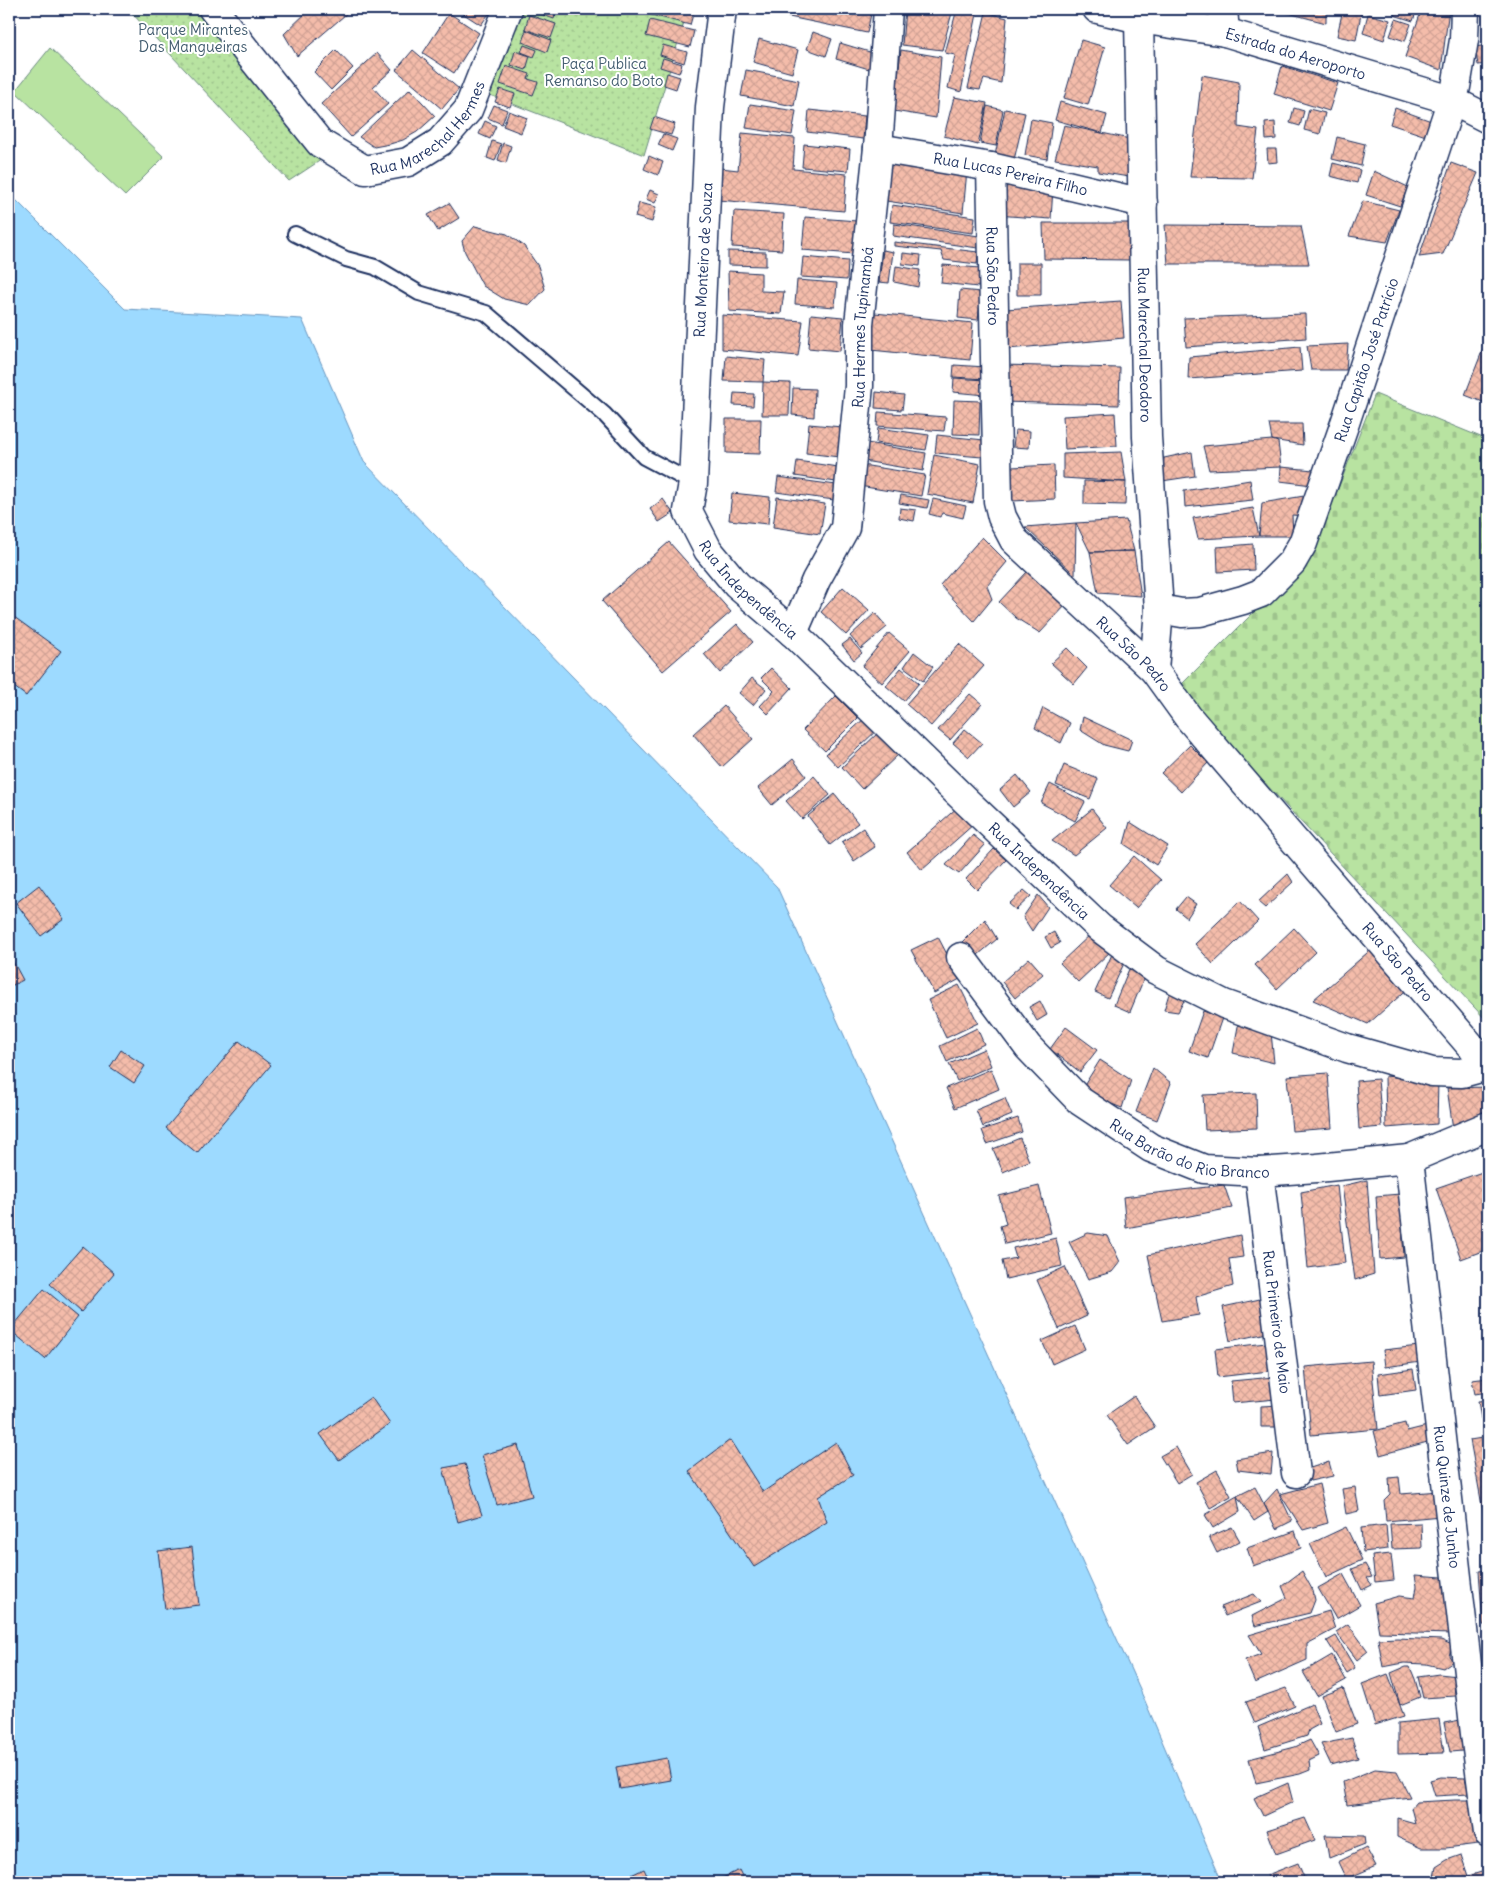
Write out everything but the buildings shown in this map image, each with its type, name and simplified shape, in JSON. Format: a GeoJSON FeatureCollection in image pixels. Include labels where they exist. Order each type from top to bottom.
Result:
{"type":"FeatureCollection","features":[{"type":"Feature","properties":{"kind":"street","name":"Rua Marechal Hermes"},"geometry":{"type":"LineString","coordinates":[[213,9],[320,143],[365,170],[408,162],[440,142],[468,110],[508,9]]}},
{"type":"Feature","properties":{"kind":"street","name":"Rua Monteiro de Souza"},"geometry":{"type":"LineString","coordinates":[[688,511],[693,483],[710,107],[722,9]]}},
{"type":"Feature","properties":{"kind":"street","name":"Rua Hermes Tupinambá"},"geometry":{"type":"LineString","coordinates":[[793,633],[816,580],[845,528],[858,386],[859,324],[878,148],[888,9]]}},
{"type":"Feature","properties":{"kind":"street","name":"Estrada do Aeroporto"},"geometry":{"type":"LineString","coordinates":[[1096,9],[1139,20],[1224,20],[1451,100],[1488,119]]}},
{"type":"Feature","properties":{"kind":"street","name":"Rua Capitão José Patrício"},"geometry":{"type":"LineString","coordinates":[[1159,608],[1182,614],[1200,612],[1261,593],[1292,562],[1303,543],[1345,423],[1456,87],[1464,40],[1465,9]]}},
{"type":"Feature","properties":{"kind":"street","name":"Rua Marechal Deodoro"},"geometry":{"type":"LineString","coordinates":[[1139,20],[1147,437],[1159,608],[1154,670]]}},
{"type":"Feature","properties":{"kind":"street","name":"Rua Lucas Pereira Filho"},"geometry":{"type":"LineString","coordinates":[[878,148],[991,167],[1143,203]]}},
{"type":"Feature","properties":{"kind":"street","name":"Rua São Pedro"},"geometry":{"type":"LineString","coordinates":[[991,167],[998,500],[1002,517],[1014,540],[1154,670],[1188,717],[1488,1066]]}},
{"type":"Feature","properties":{"kind":"street","name":"Rua Independência"},"geometry":{"type":"LineString","coordinates":[[688,511],[708,550],[737,585],[793,633],[1100,928],[1156,970],[1224,1004],[1356,1051],[1432,1072],[1462,1073],[1488,1066]]}},
{"type":"Feature","properties":{"kind":"street","name":"Rua Barão do Rio Branco"},"geometry":{"type":"LineString","coordinates":[[961,957],[1028,1047],[1080,1101],[1151,1148],[1204,1169],[1259,1172],[1409,1159],[1488,1126]]}},
{"type":"Feature","properties":{"kind":"street","name":"Rua Quinze de Junho"},"geometry":{"type":"LineString","coordinates":[[1409,1159],[1488,1833]]}},
{"type":"Feature","properties":{"kind":"street","name":"Rua Primeiro de Maio"},"geometry":{"type":"LineString","coordinates":[[1259,1172],[1296,1473]]}},
{"type":"Feature","properties":{"kind":"lane"},"geometry":{"type":"LineString","coordinates":[[295,234],[346,260],[375,267],[419,293],[486,313],[604,414],[644,457],[693,483]]}},
{"type":"Feature","properties":{"kind":"green space","name":"Parque Mirantes Das Mangueiras"},"geometry":{"type":"Polygon","coordinates":[[[128,9],[206,9],[330,154],[289,181],[128,9]]]}},
{"type":"Feature","properties":{"kind":"green space","name":"Paça Publica Remanso do Boto"},"geometry":{"type":"Polygon","coordinates":[[[516,9],[688,9],[644,155],[487,94],[516,9]]]}},
{"type":"Feature","properties":{"kind":"green space"},"geometry":{"type":"Polygon","coordinates":[[[50,48],[164,157],[125,196],[15,91],[50,48]]]}},
{"type":"Feature","properties":{"kind":"green space"},"geometry":{"type":"Polygon","coordinates":[[[1375,394],[1488,440],[1488,1022],[1177,689],[1313,553],[1375,394]]]}},
{"type":"Feature","properties":{"kind":"water"},"geometry":{"type":"Polygon","coordinates":[[[9,193],[125,309],[302,319],[364,462],[777,887],[1145,1701],[1222,1882],[9,1882],[9,193]]]}}]}
